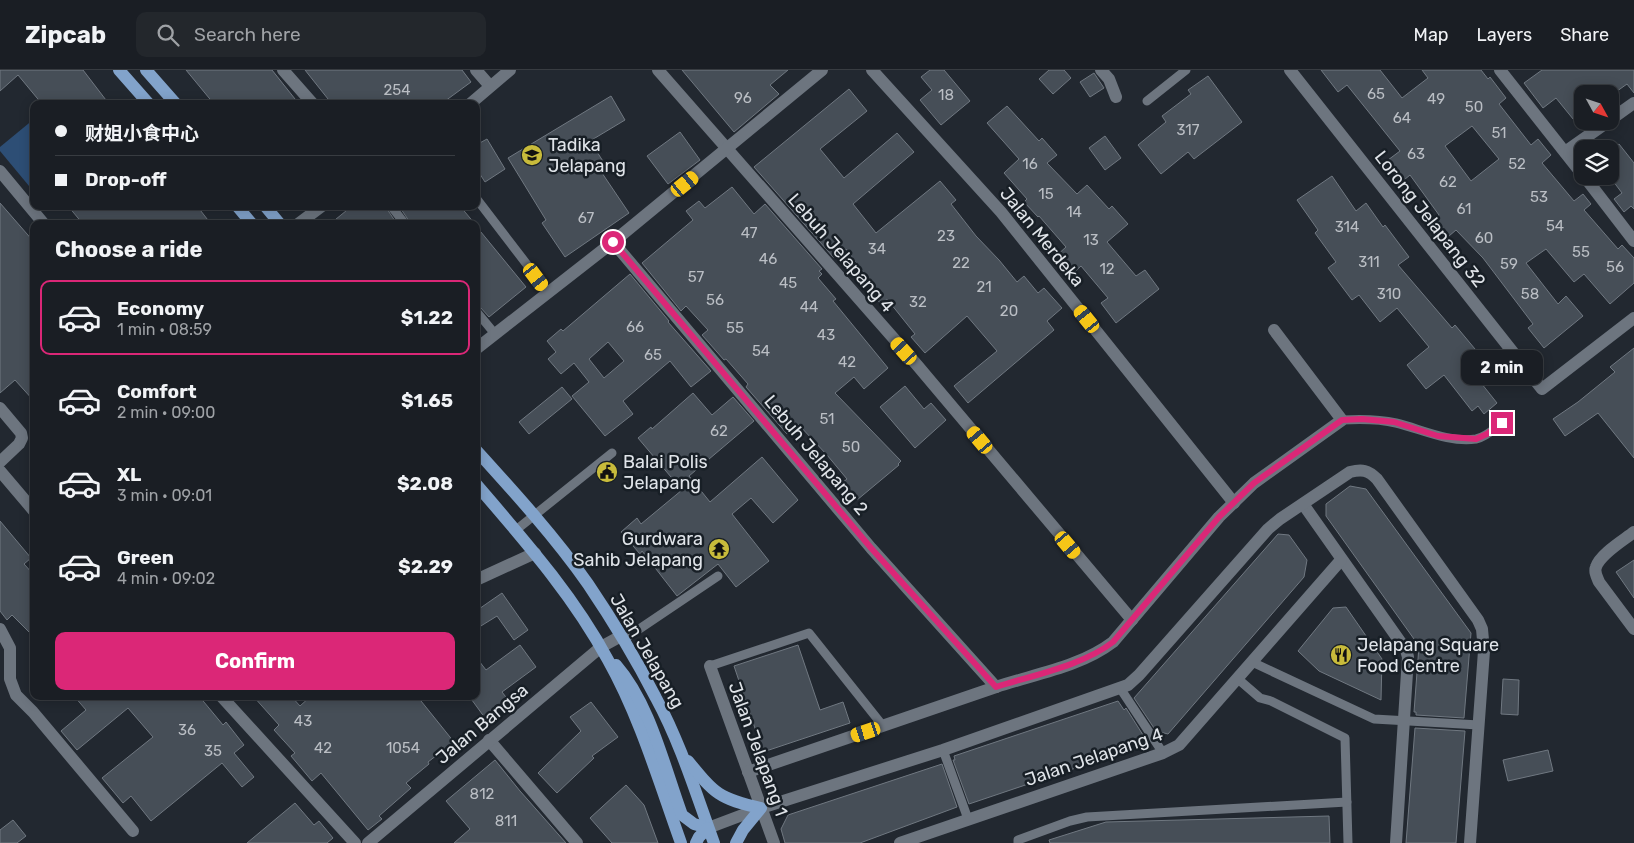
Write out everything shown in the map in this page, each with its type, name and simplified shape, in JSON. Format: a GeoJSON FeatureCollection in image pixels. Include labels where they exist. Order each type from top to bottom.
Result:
{"type":"FeatureCollection","features":[{"type":"Feature","properties":{"kind":"main road"},"geometry":{"type":"LineString","coordinates":[[120,70],[146,100]]}},
{"type":"Feature","properties":{"kind":"main road"},"geometry":{"type":"LineString","coordinates":[[146,70],[172,100]]}},
{"type":"Feature","properties":{"kind":"main road"},"geometry":{"type":"LineString","coordinates":[[240,210],[249,220]]}},
{"type":"Feature","properties":{"kind":"main road"},"geometry":{"type":"LineString","coordinates":[[268,210],[276,220]]}},
{"type":"Feature","properties":{"kind":"main road","name":"Jalan Jelapang"},"geometry":{"type":"LineString","coordinates":[[480,454],[534,515],[588,584],[622,638],[657,699],[682,754],[714,843]]}},
{"type":"Feature","properties":{"kind":"main road"},"geometry":{"type":"LineString","coordinates":[[480,489],[570,597],[601,647],[625,692],[682,843]]}},
{"type":"Feature","properties":{"kind":"main road"},"geometry":{"type":"LineString","coordinates":[[601,647],[629,679],[639,698],[682,815],[694,824],[708,828],[696,843]]}},
{"type":"Feature","properties":{"kind":"main road"},"geometry":{"type":"LineString","coordinates":[[682,754],[717,794],[728,800],[761,808],[743,830],[736,843]]}},
{"type":"Feature","properties":{"kind":"street"},"geometry":{"type":"LineString","coordinates":[[283,70],[309,100]]}},
{"type":"Feature","properties":{"kind":"street"},"geometry":{"type":"LineString","coordinates":[[476,70],[490,86]]}},
{"type":"Feature","properties":{"kind":"street"},"geometry":{"type":"LineString","coordinates":[[474,100],[510,70]]}},
{"type":"Feature","properties":{"kind":"street","name":"Lebuh Jelapang 4"},"geometry":{"type":"LineString","coordinates":[[658,70],[726,150],[917,365],[1132,620]]}},
{"type":"Feature","properties":{"kind":"street"},"geometry":{"type":"LineString","coordinates":[[480,347],[613,242],[822,70]]}},
{"type":"Feature","properties":{"kind":"street","name":"Jalan Merdeka"},"geometry":{"type":"LineString","coordinates":[[872,70],[1001,212],[1234,503]]}},
{"type":"Feature","properties":{"kind":"street"},"geometry":{"type":"LineString","coordinates":[[1101,70],[1109,79],[1116,97]]}},
{"type":"Feature","properties":{"kind":"street","name":"Lorong Jelapang 32"},"geometry":{"type":"LineString","coordinates":[[1290,70],[1542,389],[1634,318]]}},
{"type":"Feature","properties":{"kind":"street"},"geometry":{"type":"LineString","coordinates":[[1500,70],[1574,163]]}},
{"type":"Feature","properties":{"kind":"street"},"geometry":{"type":"LineString","coordinates":[[1619,114],[1634,103]]}},
{"type":"Feature","properties":{"kind":"street"},"geometry":{"type":"LineString","coordinates":[[1566,152],[1597,130]]}},
{"type":"Feature","properties":{"kind":"street"},"geometry":{"type":"LineString","coordinates":[[0,171],[30,207]]}},
{"type":"Feature","properties":{"kind":"street"},"geometry":{"type":"LineString","coordinates":[[1591,185],[1634,241]]}},
{"type":"Feature","properties":{"kind":"street"},"geometry":{"type":"LineString","coordinates":[[32,210],[41,220]]}},
{"type":"Feature","properties":{"kind":"street"},"geometry":{"type":"LineString","coordinates":[[303,220],[317,210]]}},
{"type":"Feature","properties":{"kind":"street","name":"Lebuh Jelapang 2"},"geometry":{"type":"LineString","coordinates":[[613,242],[865,540],[996,687]]}},
{"type":"Feature","properties":{"kind":"street"},"geometry":{"type":"LineString","coordinates":[[748,772],[996,687],[1082,660],[1100,652],[1113,642],[1219,517],[1254,483],[1342,420],[1274,330]]}},
{"type":"Feature","properties":{"kind":"street"},"geometry":{"type":"LineString","coordinates":[[0,408],[21,433],[22,438],[19,444],[0,462]]}},
{"type":"Feature","properties":{"kind":"street"},"geometry":{"type":"LineString","coordinates":[[708,828],[761,808],[943,750],[1128,685],[1140,675],[1268,529],[1350,472],[1366,470],[1377,480],[1478,620],[1482,629],[1484,651],[1470,843]]}},
{"type":"Feature","properties":{"kind":"street"},"geometry":{"type":"LineString","coordinates":[[0,471],[30,506]]}},
{"type":"Feature","properties":{"kind":"street"},"geometry":{"type":"LineString","coordinates":[[1303,504],[1406,650],[1408,657],[1396,843]]}},
{"type":"Feature","properties":{"kind":"street"},"geometry":{"type":"LineString","coordinates":[[1634,532],[1601,558],[1596,566],[1595,573],[1599,582],[1634,629]]}},
{"type":"Feature","properties":{"kind":"street"},"geometry":{"type":"LineString","coordinates":[[480,578],[534,553]]}},
{"type":"Feature","properties":{"kind":"street","name":"Jalan Jelapang 4"},"geometry":{"type":"LineString","coordinates":[[900,843],[1163,753],[1179,745],[1342,560]]}},
{"type":"Feature","properties":{"kind":"street"},"geometry":{"type":"LineString","coordinates":[[0,629],[10,648],[10,679],[16,695],[33,712],[133,831]]}},
{"type":"Feature","properties":{"kind":"street","name":"Jalan Bangsa"},"geometry":{"type":"LineString","coordinates":[[368,843],[382,838],[489,740],[601,647],[622,638]]}},
{"type":"Feature","properties":{"kind":"street","name":"Jalan Jelapang 1"},"geometry":{"type":"LineString","coordinates":[[710,666],[774,843]]}},
{"type":"Feature","properties":{"kind":"street"},"geometry":{"type":"LineString","coordinates":[[225,700],[355,843]]}},
{"type":"Feature","properties":{"kind":"street"},"geometry":{"type":"LineString","coordinates":[[489,740],[577,843]]}},
{"type":"Feature","properties":{"kind":"lane"},"geometry":{"type":"LineString","coordinates":[[1147,101],[1186,70]]}},
{"type":"Feature","properties":{"kind":"lane"},"geometry":{"type":"LineString","coordinates":[[480,203],[548,292]]}},
{"type":"Feature","properties":{"kind":"lane"},"geometry":{"type":"LineString","coordinates":[[394,210],[402,220]]}},
{"type":"Feature","properties":{"kind":"lane"},"geometry":{"type":"LineString","coordinates":[[480,316],[495,334]]}},
{"type":"Feature","properties":{"kind":"lane"},"geometry":{"type":"LineString","coordinates":[[1342,420],[1362,419],[1394,422],[1438,436],[1468,439],[1476,439],[1487,434],[1502,423]]}},
{"type":"Feature","properties":{"kind":"lane"},"geometry":{"type":"LineString","coordinates":[[516,530],[612,453]]}},
{"type":"Feature","properties":{"kind":"lane"},"geometry":{"type":"LineString","coordinates":[[622,638],[718,576]]}},
{"type":"Feature","properties":{"kind":"lane"},"geometry":{"type":"LineString","coordinates":[[710,666],[809,633],[883,726]]}},
{"type":"Feature","properties":{"kind":"lane"},"geometry":{"type":"LineString","coordinates":[[1252,662],[1374,719],[1479,725]]}},
{"type":"Feature","properties":{"kind":"lane"},"geometry":{"type":"LineString","coordinates":[[1238,679],[1260,698],[1271,701],[1345,738],[1348,843]]}},
{"type":"Feature","properties":{"kind":"lane"},"geometry":{"type":"LineString","coordinates":[[1120,688],[1163,753]]}},
{"type":"Feature","properties":{"kind":"lane"},"geometry":{"type":"LineString","coordinates":[[943,750],[968,819]]}},
{"type":"Feature","properties":{"kind":"lane"},"geometry":{"type":"LineString","coordinates":[[1008,843],[1070,821],[1087,817],[1347,802]]}},
{"type":"Feature","properties":{"kind":"shaded area"},"geometry":{"type":"Polygon","coordinates":[[[30,122],[30,187],[0,151],[0,147],[30,122]]]}},
{"type":"Feature","properties":{"kind":"building"},"geometry":{"type":"Polygon","coordinates":[[[0,70],[83,70],[106,100],[39,100],[18,75],[0,91],[0,70]]]}},
{"type":"Feature","properties":{"kind":"building"},"geometry":{"type":"Polygon","coordinates":[[[186,70],[272,70],[296,100],[211,100],[186,70]]]}},
{"type":"Feature","properties":{"kind":"building"},"geometry":{"type":"Polygon","coordinates":[[[305,70],[462,70],[471,82],[446,100],[329,100],[305,70]]]}},
{"type":"Feature","properties":{"kind":"building"},"geometry":{"type":"Polygon","coordinates":[[[682,70],[788,70],[770,85],[779,94],[734,132],[682,70]]]}},
{"type":"Feature","properties":{"kind":"building"},"geometry":{"type":"Polygon","coordinates":[[[930,70],[944,70],[970,101],[941,125],[920,100],[932,90],[921,77],[930,70]]]}},
{"type":"Feature","properties":{"kind":"building"},"geometry":{"type":"Polygon","coordinates":[[[1049,70],[1064,70],[1071,78],[1053,94],[1039,79],[1049,70]]]}},
{"type":"Feature","properties":{"kind":"building"},"geometry":{"type":"Polygon","coordinates":[[[1321,70],[1380,70],[1402,98],[1428,78],[1422,70],[1481,70],[1488,79],[1490,77],[1506,98],[1499,104],[1531,145],[1538,139],[1551,155],[1542,163],[1574,201],[1583,194],[1591,204],[1584,210],[1618,249],[1622,245],[1634,258],[1634,283],[1610,304],[1584,274],[1574,282],[1546,249],[1526,263],[1558,304],[1566,296],[1583,316],[1544,348],[1528,328],[1533,324],[1483,258],[1456,230],[1449,236],[1435,219],[1439,215],[1410,175],[1404,180],[1388,160],[1400,151],[1347,85],[1338,92],[1321,70]],[[1472,126],[1445,146],[1471,181],[1499,159],[1472,126]]]}},
{"type":"Feature","properties":{"kind":"building"},"geometry":{"type":"Polygon","coordinates":[[[1542,70],[1634,70],[1634,93],[1627,84],[1619,90],[1619,85],[1574,85],[1574,120],[1556,98],[1543,108],[1524,83],[1542,70]]]}},
{"type":"Feature","properties":{"kind":"building"},"geometry":{"type":"Polygon","coordinates":[[[1094,73],[1104,88],[1090,97],[1080,82],[1094,73]]]}},
{"type":"Feature","properties":{"kind":"building"},"geometry":{"type":"Polygon","coordinates":[[[1208,76],[1242,122],[1194,159],[1188,152],[1161,174],[1138,145],[1166,122],[1162,116],[1191,94],[1188,90],[1208,76]]]}},
{"type":"Feature","properties":{"kind":"building"},"geometry":{"type":"Polygon","coordinates":[[[849,89],[867,111],[820,149],[844,178],[897,133],[914,152],[853,204],[876,233],[940,181],[956,200],[951,204],[976,236],[1017,282],[1024,276],[1038,293],[1044,288],[1062,308],[1047,321],[1054,330],[968,403],[954,386],[997,351],[967,316],[925,353],[911,337],[915,334],[887,299],[881,304],[863,283],[868,278],[846,249],[834,258],[754,167],[849,89]]]}},
{"type":"Feature","properties":{"kind":"building"},"geometry":{"type":"Polygon","coordinates":[[[611,96],[625,120],[590,141],[608,169],[602,173],[629,213],[565,257],[542,223],[546,220],[508,158],[611,96]]]}},
{"type":"Feature","properties":{"kind":"building"},"geometry":{"type":"Polygon","coordinates":[[[1007,106],[1039,141],[1042,138],[1057,155],[1047,163],[1077,194],[1087,185],[1109,209],[1112,206],[1128,224],[1107,242],[1136,276],[1145,270],[1159,289],[1116,323],[1101,303],[1108,298],[1081,266],[1071,275],[1055,257],[1066,247],[1024,202],[1027,199],[1004,173],[1019,159],[987,123],[1007,106]]]}},
{"type":"Feature","properties":{"kind":"building"},"geometry":{"type":"Polygon","coordinates":[[[680,132],[700,160],[668,184],[647,156],[680,132]]]}},
{"type":"Feature","properties":{"kind":"building"},"geometry":{"type":"Polygon","coordinates":[[[1105,136],[1121,158],[1105,170],[1089,148],[1105,136]]]}},
{"type":"Feature","properties":{"kind":"building"},"geometry":{"type":"Polygon","coordinates":[[[487,139],[505,169],[485,182],[480,174],[480,143],[487,139]]]}},
{"type":"Feature","properties":{"kind":"building"},"geometry":{"type":"Polygon","coordinates":[[[1619,144],[1634,163],[1634,209],[1631,206],[1624,212],[1614,199],[1622,193],[1616,185],[1619,185],[1619,144]]]}},
{"type":"Feature","properties":{"kind":"building"},"geometry":{"type":"Polygon","coordinates":[[[1332,176],[1356,211],[1366,203],[1383,227],[1385,225],[1409,257],[1398,265],[1452,328],[1455,325],[1475,349],[1462,359],[1497,403],[1484,414],[1478,406],[1472,411],[1444,375],[1426,389],[1407,365],[1429,347],[1397,308],[1380,322],[1359,295],[1352,300],[1328,268],[1336,262],[1315,233],[1318,230],[1297,200],[1332,176]]]}},
{"type":"Feature","properties":{"kind":"building"},"geometry":{"type":"Polygon","coordinates":[[[732,187],[754,214],[765,204],[822,269],[819,271],[822,274],[818,278],[836,299],[833,301],[888,368],[864,389],[854,377],[835,393],[901,461],[899,465],[857,500],[842,483],[847,479],[827,455],[798,424],[787,434],[746,387],[748,384],[702,335],[708,330],[686,306],[681,311],[642,263],[693,220],[686,211],[699,201],[705,208],[732,187]]]}},
{"type":"Feature","properties":{"kind":"building"},"geometry":{"type":"Polygon","coordinates":[[[0,203],[30,237],[30,397],[15,380],[0,393],[0,203]]]}},
{"type":"Feature","properties":{"kind":"building"},"geometry":{"type":"Polygon","coordinates":[[[71,210],[200,210],[208,220],[80,220],[71,210]]]}},
{"type":"Feature","properties":{"kind":"building"},"geometry":{"type":"Polygon","coordinates":[[[347,210],[388,210],[394,220],[335,220],[347,210]]]}},
{"type":"Feature","properties":{"kind":"building"},"geometry":{"type":"Polygon","coordinates":[[[402,210],[463,210],[472,220],[408,220],[402,210]]]}},
{"type":"Feature","properties":{"kind":"building"},"geometry":{"type":"Polygon","coordinates":[[[480,231],[526,287],[489,317],[480,307],[480,231]]]}},
{"type":"Feature","properties":{"kind":"building"},"geometry":{"type":"Polygon","coordinates":[[[630,274],[668,322],[711,371],[691,387],[670,361],[623,401],[633,414],[605,436],[572,396],[589,382],[574,363],[561,374],[548,359],[556,352],[547,341],[561,329],[563,331],[630,274]],[[608,342],[589,359],[604,378],[624,361],[608,342]]]}},
{"type":"Feature","properties":{"kind":"building"},"geometry":{"type":"Polygon","coordinates":[[[1634,348],[1634,458],[1598,413],[1565,436],[1553,419],[1578,402],[1615,372],[1610,367],[1634,348]]]}},
{"type":"Feature","properties":{"kind":"building"},"geometry":{"type":"Polygon","coordinates":[[[905,386],[924,409],[931,403],[946,420],[915,448],[880,407],[905,386]]]}},
{"type":"Feature","properties":{"kind":"building"},"geometry":{"type":"Polygon","coordinates":[[[562,387],[572,399],[529,434],[519,422],[562,387]]]}},
{"type":"Feature","properties":{"kind":"building"},"geometry":{"type":"Polygon","coordinates":[[[693,393],[712,415],[733,397],[754,421],[689,476],[710,502],[762,457],[798,500],[773,523],[751,498],[732,514],[769,561],[736,587],[718,564],[677,596],[642,551],[640,554],[621,532],[637,518],[641,524],[682,490],[638,438],[651,427],[652,429],[693,393]]]}},
{"type":"Feature","properties":{"kind":"building"},"geometry":{"type":"Polygon","coordinates":[[[1350,486],[1366,489],[1471,633],[1464,718],[1416,715],[1416,712],[1414,712],[1419,646],[1326,516],[1326,504],[1350,486]]]}},
{"type":"Feature","properties":{"kind":"building"},"geometry":{"type":"Polygon","coordinates":[[[0,521],[30,557],[24,564],[30,571],[30,633],[12,615],[7,620],[0,611],[0,521]]]}},
{"type":"Feature","properties":{"kind":"building"},"geometry":{"type":"Polygon","coordinates":[[[1278,534],[1289,535],[1307,560],[1304,577],[1168,734],[1156,731],[1134,698],[1278,534]]]}},
{"type":"Feature","properties":{"kind":"building"},"geometry":{"type":"Polygon","coordinates":[[[1634,560],[1634,598],[1616,572],[1634,560]]]}},
{"type":"Feature","properties":{"kind":"building"},"geometry":{"type":"Polygon","coordinates":[[[502,593],[528,630],[514,640],[497,616],[480,627],[480,608],[502,593]]]}},
{"type":"Feature","properties":{"kind":"building","name":"Jelapang Square Food Centre"},"geometry":{"type":"Polygon","coordinates":[[[1346,607],[1382,659],[1381,700],[1319,671],[1298,651],[1333,608],[1346,607]]]}},
{"type":"Feature","properties":{"kind":"building"},"geometry":{"type":"Polygon","coordinates":[[[520,645],[536,667],[502,692],[509,701],[485,718],[472,700],[480,700],[480,662],[486,670],[520,645]]]}},
{"type":"Feature","properties":{"kind":"building"},"geometry":{"type":"Polygon","coordinates":[[[798,645],[820,710],[843,702],[850,723],[763,752],[734,666],[798,645]]]}},
{"type":"Feature","properties":{"kind":"building"},"geometry":{"type":"Polygon","coordinates":[[[1503,679],[1519,680],[1518,715],[1501,714],[1503,679]]]}},
{"type":"Feature","properties":{"kind":"building"},"geometry":{"type":"Polygon","coordinates":[[[77,700],[202,700],[223,725],[226,722],[244,745],[234,753],[254,777],[242,787],[222,763],[151,821],[131,796],[123,803],[102,778],[153,737],[128,708],[77,750],[61,731],[86,710],[77,700]]]}},
{"type":"Feature","properties":{"kind":"building"},"geometry":{"type":"Polygon","coordinates":[[[257,700],[295,700],[300,706],[307,700],[420,700],[454,742],[428,762],[429,764],[406,783],[411,788],[379,816],[382,819],[368,830],[321,773],[312,781],[291,756],[295,753],[274,730],[279,725],[257,700]]]}},
{"type":"Feature","properties":{"kind":"building"},"geometry":{"type":"Polygon","coordinates":[[[1118,701],[1124,710],[1126,708],[1143,735],[1141,746],[969,804],[953,760],[955,760],[954,756],[1118,701]]]}},
{"type":"Feature","properties":{"kind":"building"},"geometry":{"type":"Polygon","coordinates":[[[591,702],[618,737],[592,756],[594,758],[557,793],[538,773],[581,731],[570,717],[591,702]]]}},
{"type":"Feature","properties":{"kind":"building"},"geometry":{"type":"Polygon","coordinates":[[[1415,728],[1465,731],[1456,843],[1406,843],[1415,728]]]}},
{"type":"Feature","properties":{"kind":"building"},"geometry":{"type":"Polygon","coordinates":[[[1548,750],[1553,771],[1508,781],[1503,760],[1548,750]]]}},
{"type":"Feature","properties":{"kind":"building"},"geometry":{"type":"Polygon","coordinates":[[[495,760],[566,843],[454,843],[470,829],[446,801],[495,760]]]}},
{"type":"Feature","properties":{"kind":"building"},"geometry":{"type":"Polygon","coordinates":[[[942,764],[957,807],[860,843],[785,843],[781,829],[788,815],[942,764]]]}},
{"type":"Feature","properties":{"kind":"building"},"geometry":{"type":"Polygon","coordinates":[[[626,785],[644,805],[658,843],[612,843],[590,818],[626,785]]]}},
{"type":"Feature","properties":{"kind":"building"},"geometry":{"type":"Polygon","coordinates":[[[295,803],[314,825],[319,821],[333,838],[327,843],[247,843],[295,803]]]}},
{"type":"Feature","properties":{"kind":"building"},"geometry":{"type":"Polygon","coordinates":[[[1329,816],[1330,843],[1050,843],[1049,840],[1106,822],[1329,816]]]}},
{"type":"Feature","properties":{"kind":"building"},"geometry":{"type":"Polygon","coordinates":[[[13,820],[26,836],[17,843],[0,843],[0,830],[13,820]]]}},
{"type":"Feature","properties":{"kind":"place","name":"Tadika Jelapang"},"geometry":{"type":"Point","coordinates":[532,155]}},
{"type":"Feature","properties":{"kind":"place","name":"Balai Polis Jelapang"},"geometry":{"type":"Point","coordinates":[607,472]}},
{"type":"Feature","properties":{"kind":"place","name":"Gurdwara Sahib Jelapang"},"geometry":{"type":"Point","coordinates":[719,549]}},
{"type":"Feature","properties":{"kind":"place","name":"Jelapang Square Food Centre"},"geometry":{"type":"Point","coordinates":[1341,655]}},
{"type":"Feature","properties":{"kind":"route"},"geometry":{"type":"LineString","coordinates":[[613,242],[871,548],[996,687],[1082,660],[1100,652],[1113,642],[1219,517],[1254,483],[1342,420],[1362,419],[1394,422],[1438,436],[1476,439],[1487,434],[1502,423]]}}]}
